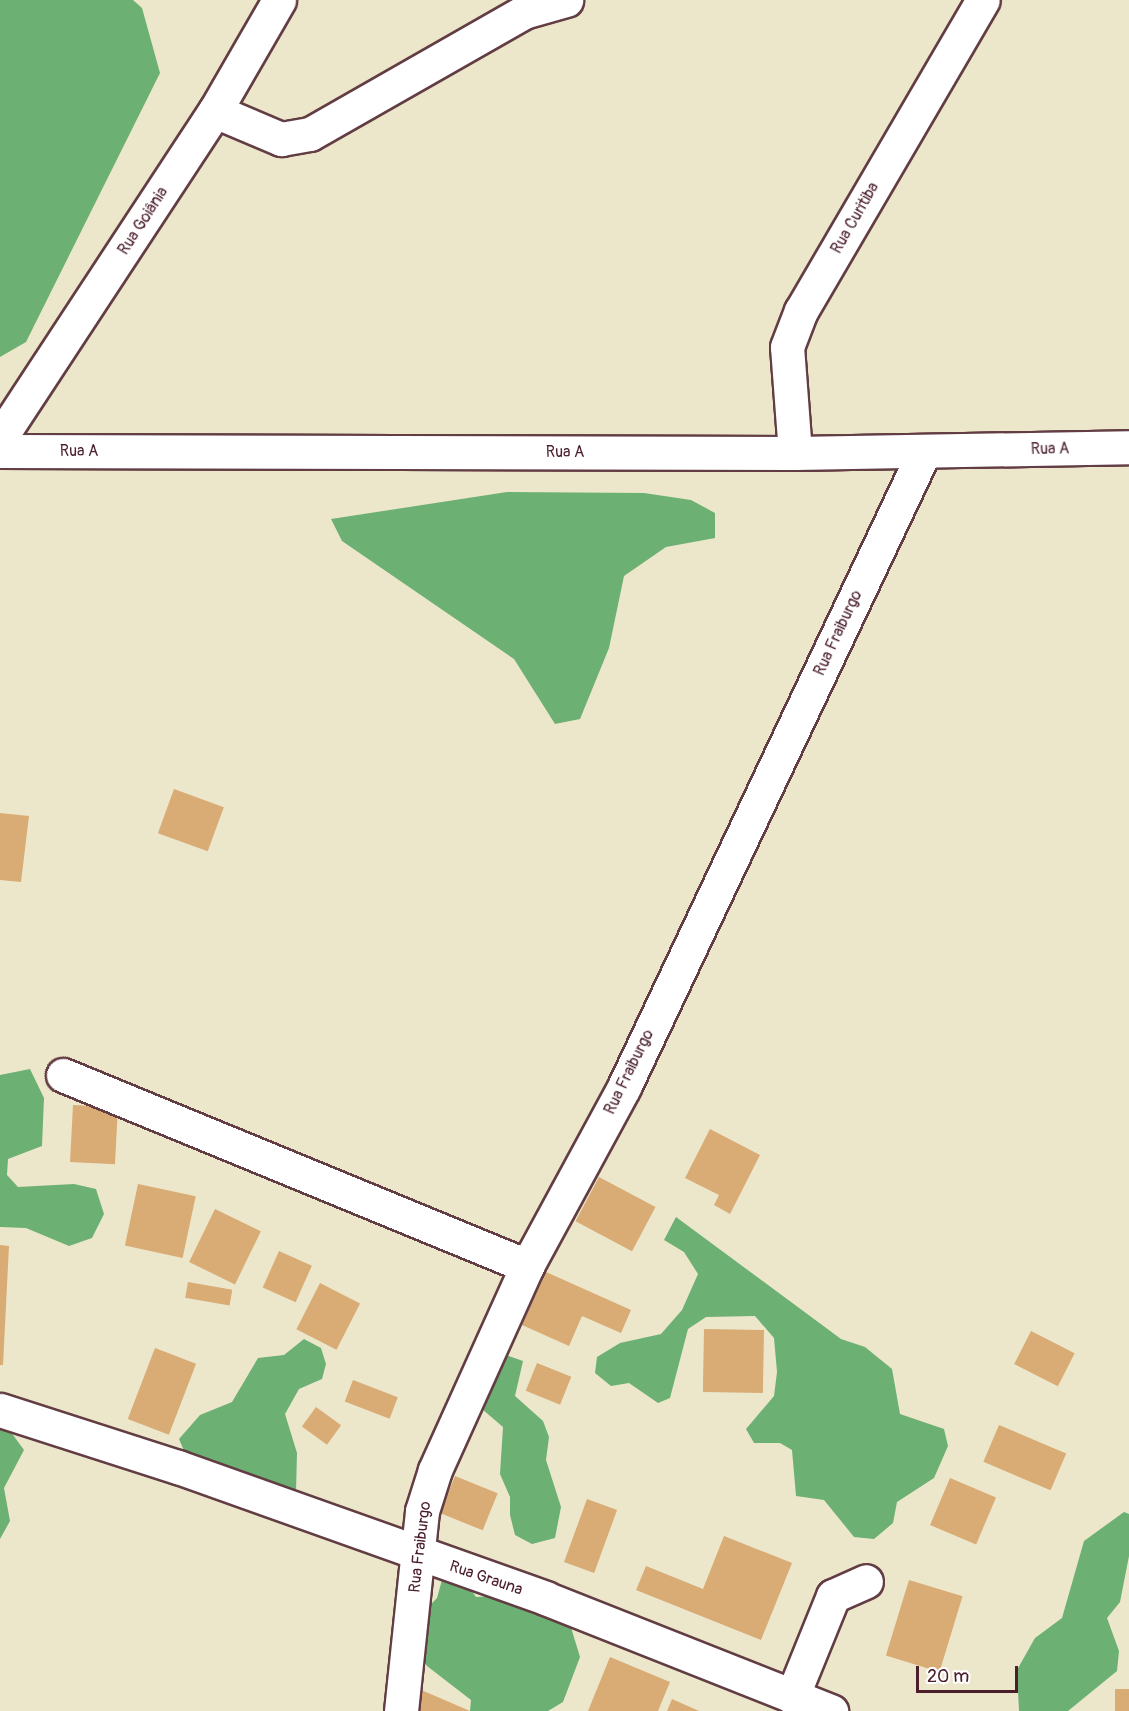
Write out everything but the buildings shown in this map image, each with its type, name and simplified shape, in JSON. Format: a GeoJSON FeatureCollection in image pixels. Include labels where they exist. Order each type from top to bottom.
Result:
{"type":"FeatureCollection","features":[{"type":"Feature","properties":{"kind":"street","name":"Rua Goiânia"},"geometry":{"type":"LineString","coordinates":[[0,438],[215,111],[279,0]]}},
{"type":"Feature","properties":{"kind":"street"},"geometry":{"type":"LineString","coordinates":[[215,111],[281,139],[310,134],[524,12],[566,0]]}},
{"type":"Feature","properties":{"kind":"street","name":"Rua Curitiba"},"geometry":{"type":"LineString","coordinates":[[795,453],[787,358],[801,312],[983,0]]}},
{"type":"Feature","properties":{"kind":"street","name":"Rua A"},"geometry":{"type":"LineString","coordinates":[[0,451],[924,452],[1128,441]]}},
{"type":"Feature","properties":{"kind":"street","name":"Rua Fraiburgo"},"geometry":{"type":"LineString","coordinates":[[400,1711],[417,1554],[435,1470],[527,1266],[624,1087],[924,452]]}},
{"type":"Feature","properties":{"kind":"street"},"geometry":{"type":"LineString","coordinates":[[63,1075],[527,1266]]}},
{"type":"Feature","properties":{"kind":"street","name":"Rua Grauna"},"geometry":{"type":"LineString","coordinates":[[0,1410],[178,1467],[545,1598],[831,1711]]}},
{"type":"Feature","properties":{"kind":"street"},"geometry":{"type":"LineString","coordinates":[[792,1697],[833,1596],[866,1581]]}},
{"type":"Feature","properties":{"kind":"green space"},"geometry":{"type":"Polygon","coordinates":[[[0,0],[133,0],[142,8],[160,73],[26,342],[0,357],[0,0]]]}},
{"type":"Feature","properties":{"kind":"green space"},"geometry":{"type":"Polygon","coordinates":[[[507,492],[644,493],[691,500],[715,513],[715,538],[666,547],[624,576],[609,648],[580,719],[555,724],[514,659],[342,541],[331,519],[507,492]]]}},
{"type":"Feature","properties":{"kind":"green space"},"geometry":{"type":"Polygon","coordinates":[[[30,1069],[44,1098],[42,1146],[8,1159],[7,1175],[18,1187],[74,1184],[96,1189],[104,1214],[92,1238],[69,1246],[26,1228],[0,1227],[0,1075],[30,1069]]]}},
{"type":"Feature","properties":{"kind":"green space"},"geometry":{"type":"Polygon","coordinates":[[[676,1217],[841,1339],[865,1347],[892,1369],[900,1414],[944,1429],[948,1446],[934,1478],[897,1502],[893,1523],[874,1539],[854,1537],[824,1500],[796,1496],[792,1450],[780,1443],[754,1443],[746,1429],[774,1396],[777,1372],[774,1338],[755,1316],[706,1317],[688,1329],[670,1398],[658,1403],[629,1383],[611,1386],[595,1373],[597,1357],[620,1343],[661,1334],[682,1310],[698,1274],[684,1252],[664,1240],[676,1217]]]}},
{"type":"Feature","properties":{"kind":"green space"},"geometry":{"type":"Polygon","coordinates":[[[304,1339],[321,1348],[326,1364],[322,1379],[299,1389],[285,1414],[297,1453],[296,1492],[284,1498],[231,1467],[209,1467],[185,1453],[179,1439],[200,1415],[232,1402],[258,1358],[284,1355],[304,1339]]]}},
{"type":"Feature","properties":{"kind":"green space"},"geometry":{"type":"Polygon","coordinates":[[[506,1355],[523,1361],[515,1396],[543,1421],[549,1437],[546,1460],[561,1507],[555,1538],[532,1544],[515,1535],[510,1515],[510,1497],[500,1474],[503,1427],[482,1409],[481,1385],[506,1355]]]}},
{"type":"Feature","properties":{"kind":"green space"},"geometry":{"type":"Polygon","coordinates":[[[0,1428],[8,1428],[24,1450],[4,1488],[10,1521],[0,1539],[0,1428]]]}},
{"type":"Feature","properties":{"kind":"green space"},"geometry":{"type":"Polygon","coordinates":[[[1124,1512],[1129,1514],[1129,1556],[1120,1602],[1107,1618],[1119,1651],[1117,1671],[1068,1711],[1019,1711],[1017,1670],[1035,1638],[1062,1618],[1084,1541],[1124,1512]]]}},
{"type":"Feature","properties":{"kind":"green space"},"geometry":{"type":"Polygon","coordinates":[[[461,1576],[476,1597],[496,1596],[569,1621],[580,1657],[563,1702],[548,1711],[470,1711],[471,1700],[427,1666],[416,1650],[424,1611],[437,1598],[442,1580],[461,1576]]]}}]}
